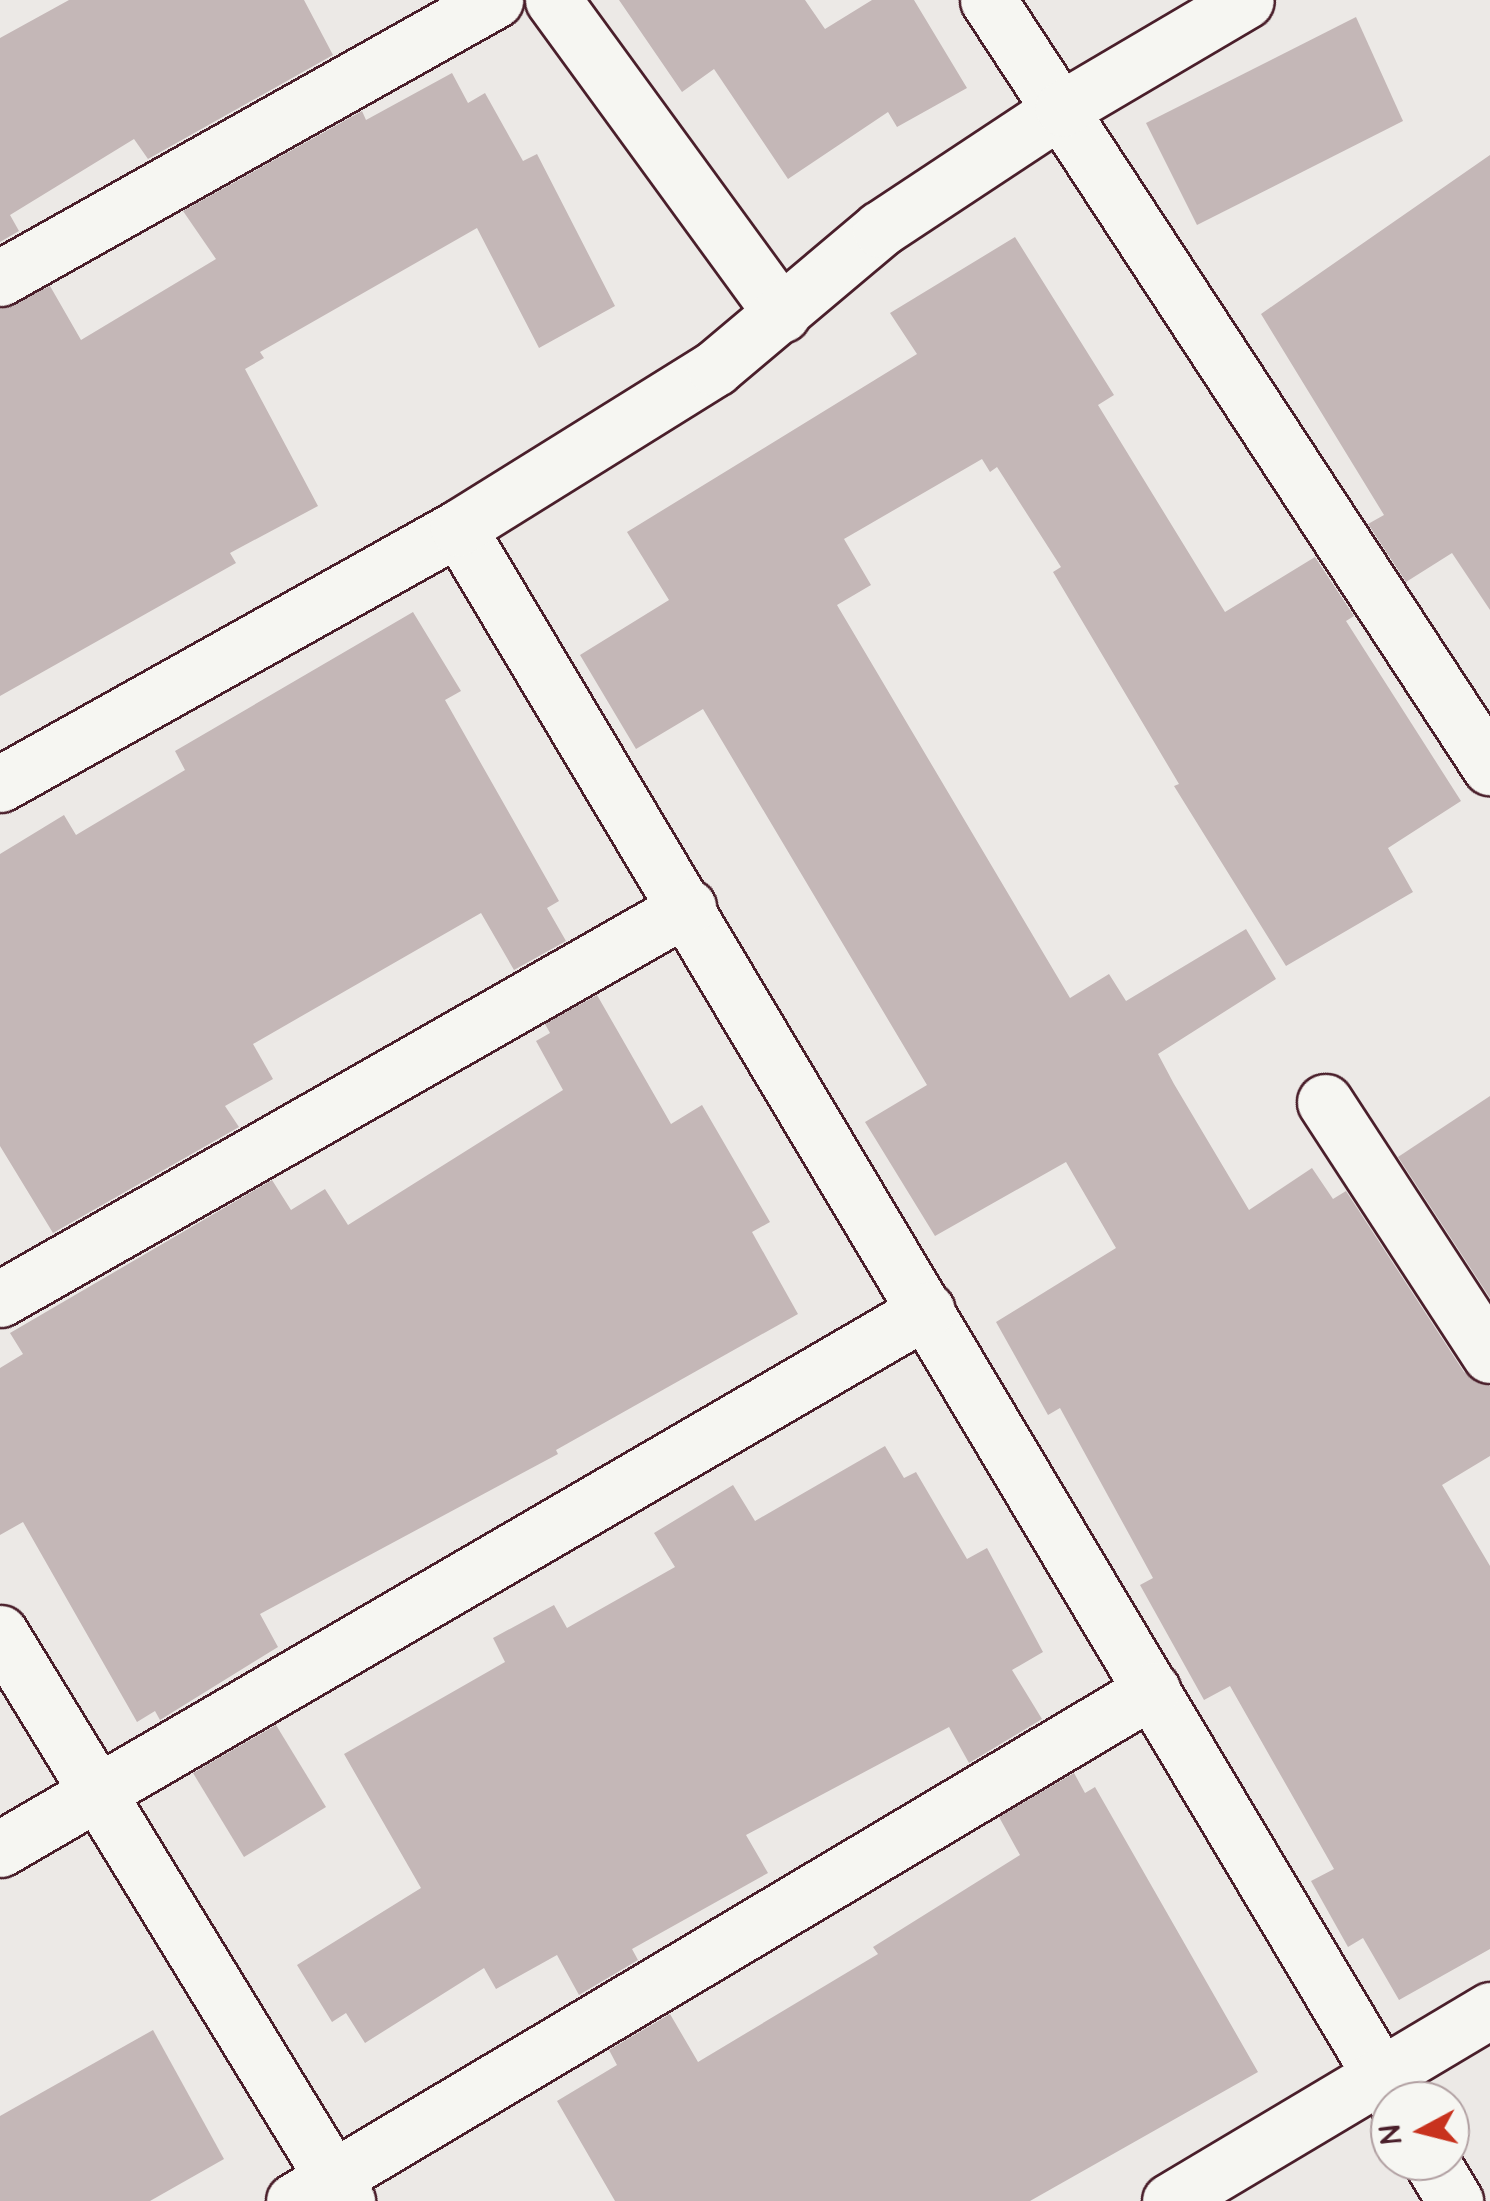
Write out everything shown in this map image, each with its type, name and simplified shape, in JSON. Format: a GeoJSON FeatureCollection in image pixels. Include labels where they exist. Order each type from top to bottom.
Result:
{"type":"FeatureCollection","features":[{"type":"Feature","properties":{"kind":"street"},"geometry":{"type":"LineString","coordinates":[[0,278],[495,0]]}},
{"type":"Feature","properties":{"kind":"street"},"geometry":{"type":"LineString","coordinates":[[553,0],[782,314]]}},
{"type":"Feature","properties":{"kind":"street"},"geometry":{"type":"LineString","coordinates":[[988,0],[1063,108],[1490,767]]}},
{"type":"Feature","properties":{"kind":"street"},"geometry":{"type":"LineString","coordinates":[[0,784],[458,528],[715,368],[880,229],[1063,108],[1246,0]]}},
{"type":"Feature","properties":{"kind":"street"},"geometry":{"type":"LineString","coordinates":[[458,528],[688,906],[1385,2081]]}},
{"type":"Feature","properties":{"kind":"street"},"geometry":{"type":"LineString","coordinates":[[0,1299],[688,906]]}},
{"type":"Feature","properties":{"kind":"street"},"geometry":{"type":"LineString","coordinates":[[1325,1102],[1490,1355]]}},
{"type":"Feature","properties":{"kind":"street"},"geometry":{"type":"LineString","coordinates":[[0,1850],[927,1310]]}},
{"type":"Feature","properties":{"kind":"street"},"geometry":{"type":"LineString","coordinates":[[0,1632],[97,1793],[325,2193],[1152,1690]]}},
{"type":"Feature","properties":{"kind":"street"},"geometry":{"type":"LineString","coordinates":[[1398,2081],[1490,2010]]}},
{"type":"Feature","properties":{"kind":"street"},"geometry":{"type":"LineString","coordinates":[[1170,2201],[1370,2098]]}},
{"type":"Feature","properties":{"kind":"building"},"geometry":{"type":"Polygon","coordinates":[[[69,0],[304,0],[333,55],[148,159],[134,139],[10,215],[19,231],[0,242],[0,38],[69,0]]]}},
{"type":"Feature","properties":{"kind":"building"},"geometry":{"type":"Polygon","coordinates":[[[619,0],[805,0],[825,29],[872,0],[914,0],[967,88],[897,127],[888,112],[788,179],[714,69],[682,92],[619,0]]]}},
{"type":"Feature","properties":{"kind":"building"},"geometry":{"type":"Polygon","coordinates":[[[1356,17],[1403,121],[1197,225],[1146,123],[1356,17]]]}},
{"type":"Feature","properties":{"kind":"building"},"geometry":{"type":"Polygon","coordinates":[[[452,73],[468,103],[485,93],[523,161],[537,154],[615,306],[539,348],[477,228],[260,352],[264,358],[245,369],[318,506],[230,553],[236,563],[0,696],[0,309],[50,286],[81,340],[216,259],[183,211],[362,111],[366,120],[452,73]]]}},
{"type":"Feature","properties":{"kind":"building"},"geometry":{"type":"Polygon","coordinates":[[[1490,155],[1490,610],[1452,553],[1406,582],[1368,524],[1384,515],[1261,314],[1490,155]]]}},
{"type":"Feature","properties":{"kind":"building"},"geometry":{"type":"Polygon","coordinates":[[[1015,237],[1114,395],[1098,405],[1225,612],[1315,557],[1354,616],[1346,621],[1461,801],[1388,848],[1413,892],[1286,966],[1174,786],[1179,784],[1053,572],[1061,567],[997,467],[990,472],[982,459],[844,539],[871,585],[837,605],[1070,998],[1109,974],[1126,1001],[1246,929],[1276,979],[1158,1054],[1174,1084],[1249,1210],[1312,1168],[1333,1199],[1346,1191],[1464,1372],[1490,1386],[1490,1456],[1442,1485],[1490,1566],[1490,1949],[1399,2000],[1363,1938],[1348,1947],[1311,1881],[1334,1869],[1230,1686],[1204,1700],[1140,1585],[1153,1578],[1060,1408],[1048,1415],[996,1322],[1116,1248],[1066,1162],[935,1236],[865,1122],[927,1085],[703,709],[636,749],[580,655],[669,600],[627,532],[917,354],[890,313],[1015,237]]]}},
{"type":"Feature","properties":{"kind":"building"},"geometry":{"type":"Polygon","coordinates":[[[413,612],[461,691],[445,700],[559,901],[547,908],[566,941],[514,970],[481,913],[253,1044],[273,1079],[225,1106],[239,1127],[53,1233],[0,1146],[0,854],[64,815],[76,835],[185,770],[175,751],[413,612]]]}},
{"type":"Feature","properties":{"kind":"building"},"geometry":{"type":"Polygon","coordinates":[[[597,995],[671,1124],[702,1105],[770,1222],[752,1232],[798,1314],[556,1450],[558,1454],[260,1614],[278,1647],[160,1720],[155,1711],[137,1722],[23,1522],[0,1535],[0,1368],[23,1354],[10,1333],[272,1180],[291,1210],[325,1189],[348,1225],[563,1090],[536,1041],[550,1033],[545,1024],[597,995]]]}},
{"type":"Feature","properties":{"kind":"building"},"geometry":{"type":"Polygon","coordinates":[[[1490,1096],[1490,1298],[1398,1157],[1490,1096]]]}},
{"type":"Feature","properties":{"kind":"building"},"geometry":{"type":"Polygon","coordinates":[[[885,1446],[904,1478],[916,1472],[967,1559],[987,1548],[1043,1652],[1012,1670],[1042,1719],[969,1763],[949,1727],[746,1835],[768,1873],[632,1949],[638,1960],[579,1995],[557,1955],[496,1989],[484,1968],[365,2043],[346,2013],[332,2022],[297,1965],[421,1888],[344,1754],[505,1662],[493,1638],[554,1605],[567,1628],[675,1567],[654,1533],[733,1485],[755,1521],[885,1446]]]}},
{"type":"Feature","properties":{"kind":"building"},"geometry":{"type":"Polygon","coordinates":[[[276,1725],[326,1807],[244,1857],[193,1773],[276,1725]]]}},
{"type":"Feature","properties":{"kind":"building"},"geometry":{"type":"Polygon","coordinates":[[[1074,1773],[1085,1793],[1095,1787],[1258,2072],[1030,2201],[615,2201],[557,2101],[617,2065],[609,2050],[670,2014],[698,2062],[878,1954],[873,1947],[1020,1855],[999,1817],[1074,1773]]]}},
{"type":"Feature","properties":{"kind":"building"},"geometry":{"type":"Polygon","coordinates":[[[153,2030],[224,2159],[150,2201],[0,2201],[0,2116],[153,2030]]]}}]}
